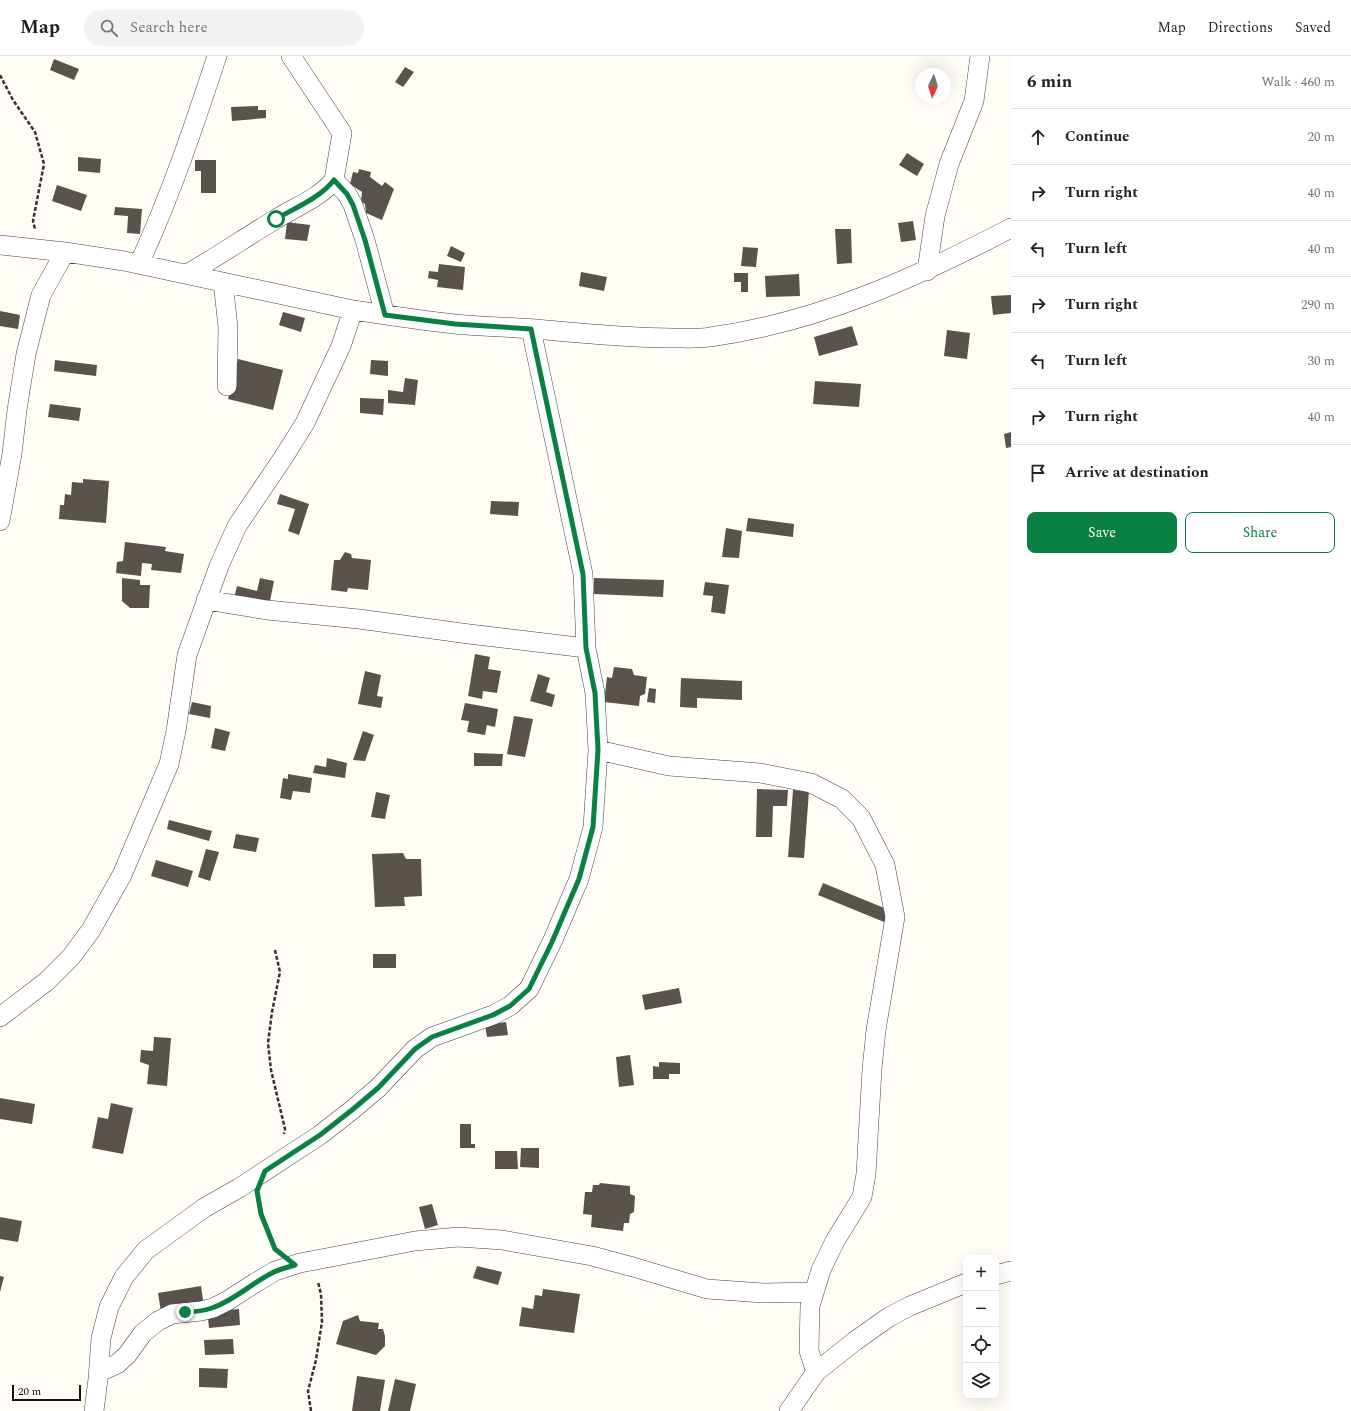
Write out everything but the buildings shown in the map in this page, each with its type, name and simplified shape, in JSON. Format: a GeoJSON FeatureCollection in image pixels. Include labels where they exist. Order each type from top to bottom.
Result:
{"type":"FeatureCollection","features":[{"type":"Feature","properties":{"kind":"street"},"geometry":{"type":"LineString","coordinates":[[139,264],[158,222],[217,56]]}},
{"type":"Feature","properties":{"kind":"street"},"geometry":{"type":"LineString","coordinates":[[187,274],[276,219],[305,203],[328,187],[334,180],[342,133],[291,56]]}},
{"type":"Feature","properties":{"kind":"street"},"geometry":{"type":"LineString","coordinates":[[927,271],[935,216],[949,164],[974,101],[980,56]]}},
{"type":"Feature","properties":{"kind":"street"},"geometry":{"type":"LineString","coordinates":[[334,180],[347,194],[353,205],[365,240],[385,315]]}},
{"type":"Feature","properties":{"kind":"street"},"geometry":{"type":"LineString","coordinates":[[0,245],[56,251],[139,264],[353,310],[385,315],[455,324],[531,329],[589,335],[654,338],[708,338],[808,316],[865,297],[927,271],[1011,228]]}},
{"type":"Feature","properties":{"kind":"street"},"geometry":{"type":"LineString","coordinates":[[0,521],[12,454],[26,354],[41,296],[56,251]]}},
{"type":"Feature","properties":{"kind":"street"},"geometry":{"type":"LineString","coordinates":[[224,282],[228,327],[227,386]]}},
{"type":"Feature","properties":{"kind":"street"},"geometry":{"type":"LineString","coordinates":[[0,1017],[48,980],[71,957],[91,930],[122,875],[169,764],[176,731],[187,655],[219,566],[237,526],[283,458],[305,422],[341,346],[353,310]]}},
{"type":"Feature","properties":{"kind":"street"},"geometry":{"type":"LineString","coordinates":[[94,1411],[99,1372],[101,1338],[109,1307],[124,1277],[146,1250],[192,1217],[320,1135],[378,1088],[415,1049],[432,1037],[493,1015],[510,1006],[529,989],[552,942],[579,879],[593,827],[598,750],[595,693],[586,648],[583,574],[531,329]]}},
{"type":"Feature","properties":{"kind":"street"},"geometry":{"type":"LineString","coordinates":[[206,600],[267,610],[359,619],[586,648]]}},
{"type":"Feature","properties":{"kind":"street"},"geometry":{"type":"LineString","coordinates":[[598,750],[669,766],[760,773],[811,783],[842,799],[861,818],[885,865],[895,917],[886,978],[876,1030],[872,1069],[866,1174],[862,1197],[835,1241],[820,1270],[810,1306],[809,1351],[816,1372]]}},
{"type":"Feature","properties":{"kind":"street"},"geometry":{"type":"LineString","coordinates":[[99,1372],[117,1364],[127,1355],[143,1333],[158,1321],[172,1314],[201,1311],[213,1308],[275,1271],[295,1265],[415,1241],[458,1237],[502,1240],[592,1256],[707,1289],[763,1292],[814,1292]]}},
{"type":"Feature","properties":{"kind":"street"},"geometry":{"type":"LineString","coordinates":[[999,1274],[1011,1271]]}},
{"type":"Feature","properties":{"kind":"street"},"geometry":{"type":"LineString","coordinates":[[789,1411],[816,1372],[855,1341],[890,1317],[910,1306],[963,1284]]}},
{"type":"Feature","properties":{"kind":"path"},"geometry":{"type":"LineString","coordinates":[[0,75],[13,100],[35,132],[44,164],[33,221],[39,241],[56,251]]}},
{"type":"Feature","properties":{"kind":"path"},"geometry":{"type":"LineString","coordinates":[[275,950],[280,972],[272,1012],[268,1043],[271,1070],[285,1129],[282,1140]]}},
{"type":"Feature","properties":{"kind":"path"},"geometry":{"type":"LineString","coordinates":[[265,1171],[257,1191],[261,1214],[275,1249],[295,1265],[314,1270],[321,1294],[322,1322],[316,1360],[308,1391],[311,1411]]}},
{"type":"Feature","properties":{"kind":"route"},"geometry":{"type":"LineString","coordinates":[[185,1312],[201,1311],[213,1308],[275,1271],[295,1265],[275,1249],[261,1214],[257,1191],[265,1171],[320,1135],[352,1110],[378,1088],[415,1049],[432,1037],[493,1015],[510,1006],[529,989],[552,942],[579,879],[593,827],[598,750],[595,693],[586,648],[583,574],[531,329],[455,324],[385,315],[365,240],[353,205],[347,194],[334,180],[328,187],[305,203],[276,219]]}}]}
